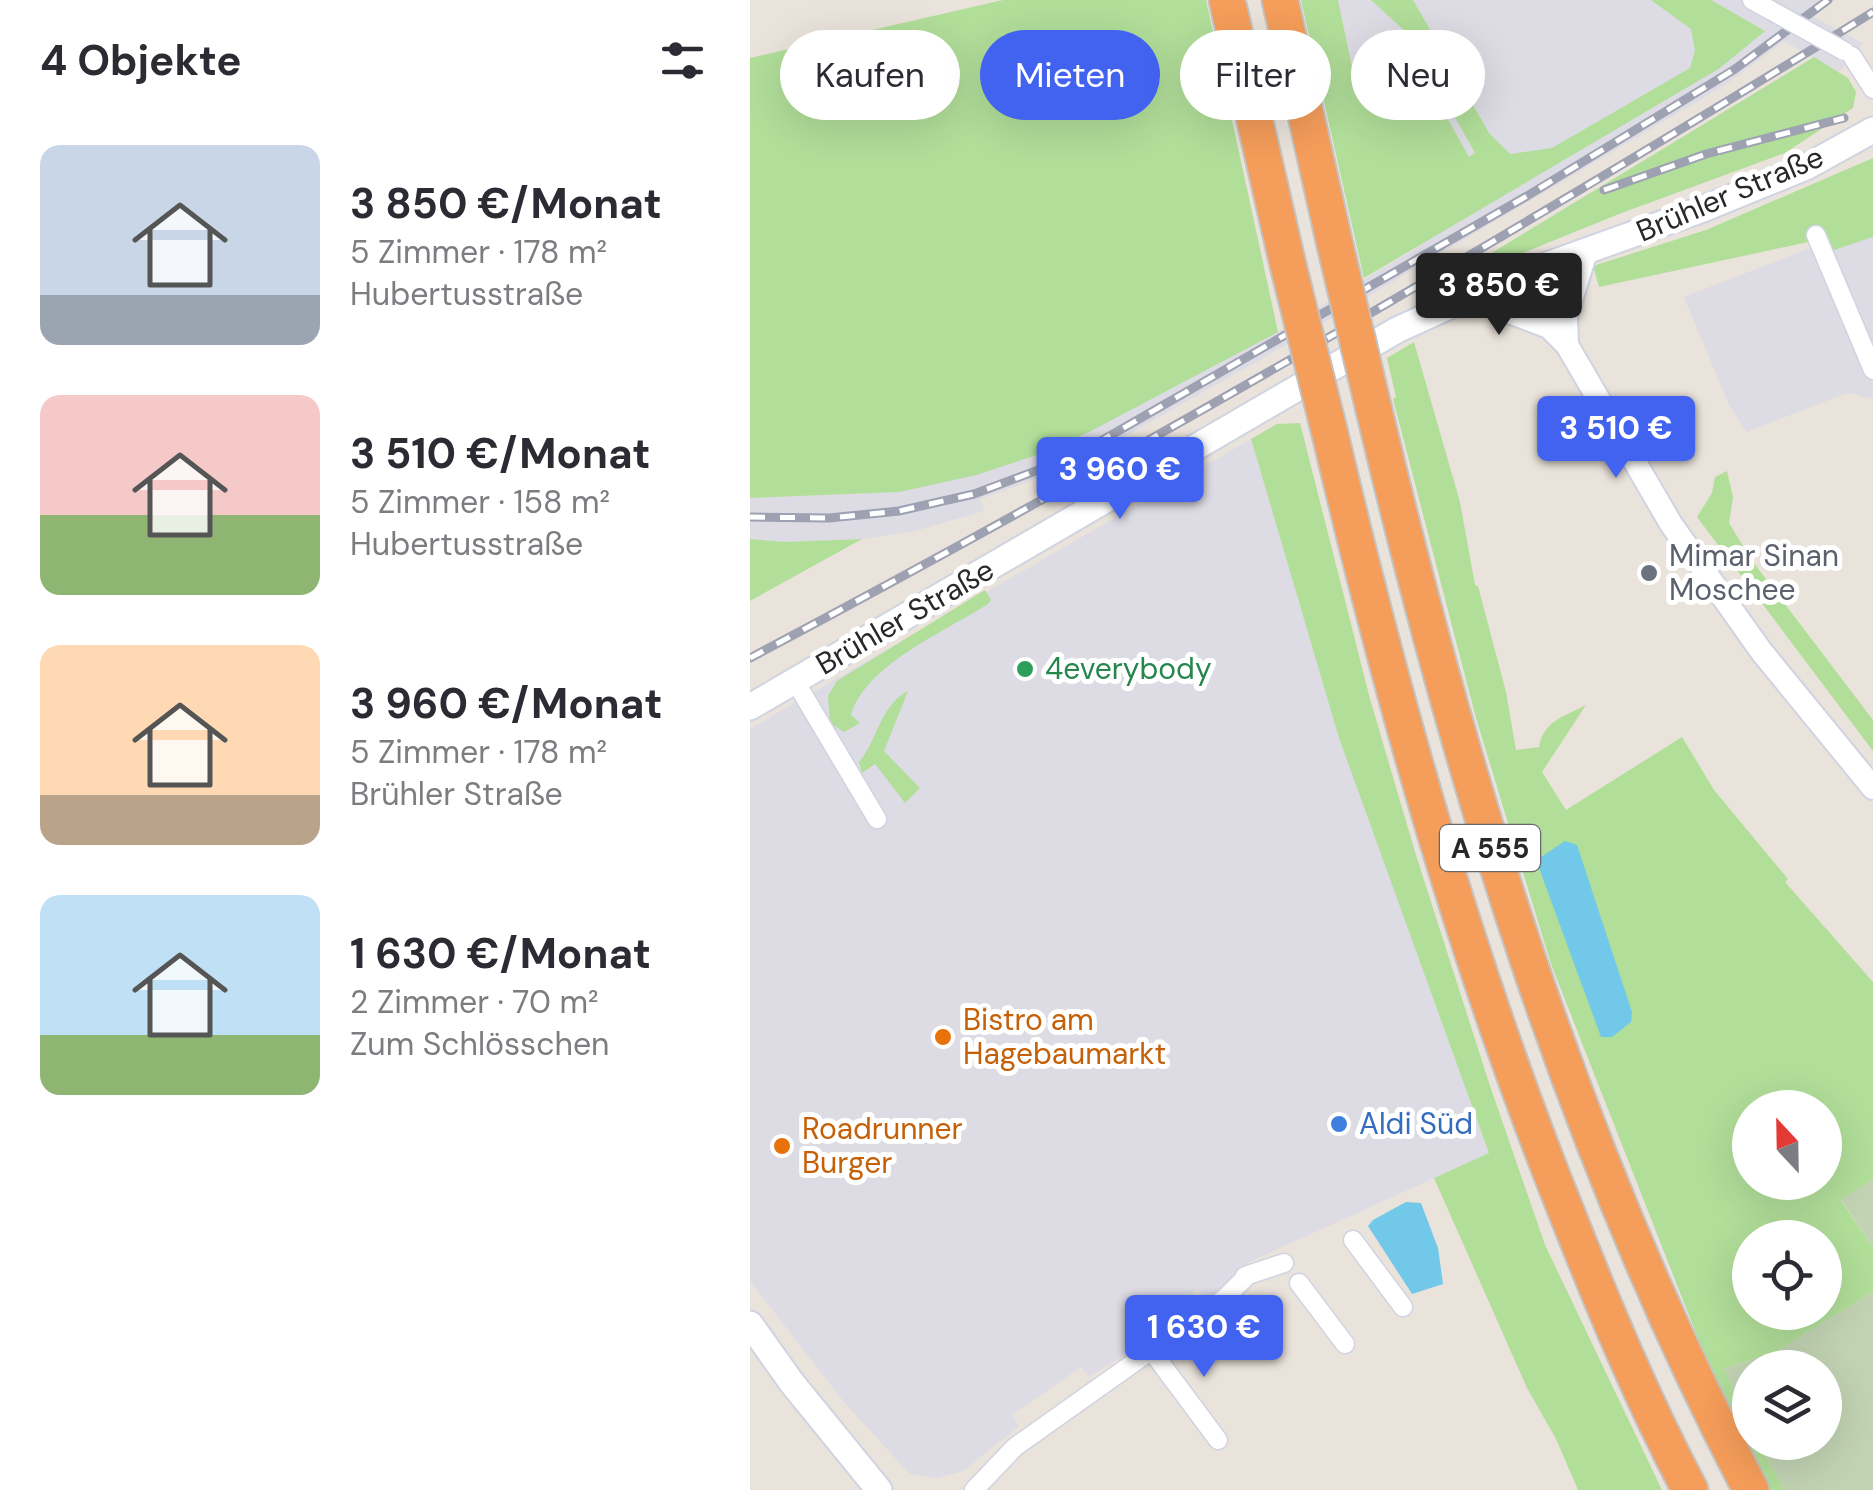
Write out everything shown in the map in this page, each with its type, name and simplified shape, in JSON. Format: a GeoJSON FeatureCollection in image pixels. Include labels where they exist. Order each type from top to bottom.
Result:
{"type":"FeatureCollection","features":[{"type":"Feature","properties":{"kind":"highway","name":"A 555"},"geometry":{"type":"LineString","coordinates":[[1227,0],[1372,611],[1434,838],[1524,1106],[1599,1294],[1661,1435],[1690,1490]]}},
{"type":"Feature","properties":{"kind":"highway","name":"A 555"},"geometry":{"type":"LineString","coordinates":[[1280,0],[1419,601],[1480,817],[1574,1091],[1648,1272],[1711,1414],[1750,1490]]}},
{"type":"Feature","properties":{"kind":"main road","name":"Brühler Straße"},"geometry":{"type":"LineString","coordinates":[[750,708],[1397,330],[1534,270],[1806,167],[1873,130]]}},
{"type":"Feature","properties":{"kind":"main road"},"geometry":{"type":"LineString","coordinates":[[750,1324],[792,1383],[879,1490]]}},
{"type":"Feature","properties":{"kind":"street"},"geometry":{"type":"LineString","coordinates":[[1752,0],[1848,53],[1873,62]]}},
{"type":"Feature","properties":{"kind":"street"},"geometry":{"type":"LineString","coordinates":[[1848,53],[1873,89]]}},
{"type":"Feature","properties":{"kind":"street"},"geometry":{"type":"LineString","coordinates":[[1816,235],[1873,370]]}},
{"type":"Feature","properties":{"kind":"street"},"geometry":{"type":"LineString","coordinates":[[1557,322],[1586,252]]}},
{"type":"Feature","properties":{"kind":"street"},"geometry":{"type":"LineString","coordinates":[[1534,270],[1567,345],[1672,524],[1761,651],[1873,788]]}},
{"type":"Feature","properties":{"kind":"street"},"geometry":{"type":"LineString","coordinates":[[1468,297],[1557,322]]}},
{"type":"Feature","properties":{"kind":"street","name":"Brühler Straße"},"geometry":{"type":"LineString","coordinates":[[795,681],[877,819]]}},
{"type":"Feature","properties":{"kind":"street"},"geometry":{"type":"LineString","coordinates":[[1353,1240],[1403,1307]]}},
{"type":"Feature","properties":{"kind":"street"},"geometry":{"type":"LineString","coordinates":[[974,1490],[1015,1447],[1225,1298],[1245,1277],[1284,1264]]}},
{"type":"Feature","properties":{"kind":"street"},"geometry":{"type":"LineString","coordinates":[[1298,1283],[1346,1344]]}},
{"type":"Feature","properties":{"kind":"street"},"geometry":{"type":"LineString","coordinates":[[1151,1350],[1218,1440]]}},
{"type":"Feature","properties":{"kind":"shaded area"},"geometry":{"type":"Polygon","coordinates":[[[1338,0],[1835,0],[1814,17],[1863,43],[1839,72],[1784,41],[1725,85],[1279,349],[1115,442],[1055,472],[980,499],[984,511],[915,531],[862,539],[750,539],[750,498],[899,492],[1278,332],[1421,245],[1369,120],[1485,120],[1485,30],[1351,30],[1351,62],[1338,0]]]}},
{"type":"Feature","properties":{"kind":"shaded area"},"geometry":{"type":"Polygon","coordinates":[[[1873,237],[1873,357],[1828,252],[1873,237]]]}},
{"type":"Feature","properties":{"kind":"shaded area"},"geometry":{"type":"Polygon","coordinates":[[[1815,246],[1865,361],[1873,396],[1867,399],[1844,394],[1747,432],[1730,407],[1684,297],[1815,246]]]}},
{"type":"Feature","properties":{"kind":"shaded area"},"geometry":{"type":"Polygon","coordinates":[[[1251,439],[1339,738],[1489,1153],[1249,1262],[1206,1300],[1198,1289],[1129,1335],[1136,1347],[1089,1377],[1081,1367],[1012,1415],[1019,1426],[963,1471],[937,1478],[910,1474],[844,1402],[750,1281],[750,729],[1251,439]]]}},
{"type":"Feature","properties":{"kind":"green space"},"geometry":{"type":"Polygon","coordinates":[[[1003,0],[1206,0],[1213,30],[1180,30],[1180,120],[1232,120],[1278,332],[1091,431],[1043,453],[976,475],[899,492],[750,498],[750,58],[780,51],[780,120],[960,120],[960,30],[872,30],[1003,0]]]}},
{"type":"Feature","properties":{"kind":"green space"},"geometry":{"type":"Polygon","coordinates":[[[1301,0],[1338,0],[1351,62],[1351,120],[1448,120],[1469,157],[1475,153],[1457,120],[1482,120],[1510,154],[1552,148],[1690,68],[1695,51],[1691,29],[1651,0],[1711,0],[1765,31],[1720,68],[1364,278],[1328,120],[1331,30],[1308,30],[1301,0]]]}},
{"type":"Feature","properties":{"kind":"green space"},"geometry":{"type":"Polygon","coordinates":[[[1371,0],[1413,0],[1430,30],[1404,30],[1371,0]]]}},
{"type":"Feature","properties":{"kind":"green space"},"geometry":{"type":"Polygon","coordinates":[[[1814,57],[1848,78],[1856,92],[1853,108],[1785,153],[1619,214],[1429,291],[1814,57]]]}},
{"type":"Feature","properties":{"kind":"green space"},"geometry":{"type":"Polygon","coordinates":[[[1873,158],[1873,237],[1828,252],[1822,239],[1599,287],[1593,266],[1706,230],[1873,158]]]}},
{"type":"Feature","properties":{"kind":"green space"},"geometry":{"type":"Polygon","coordinates":[[[1414,342],[1460,502],[1475,585],[1506,692],[1516,750],[1539,747],[1550,725],[1586,705],[1542,772],[1566,810],[1682,737],[1714,790],[1788,879],[1785,882],[1873,982],[1873,1179],[1842,1199],[1842,1090],[1732,1090],[1732,1200],[1841,1200],[1873,1247],[1873,1292],[1842,1311],[1842,1220],[1732,1220],[1732,1330],[1811,1330],[1779,1350],[1732,1350],[1732,1366],[1724,1369],[1732,1386],[1732,1413],[1712,1374],[1551,964],[1476,718],[1393,399],[1396,397],[1387,358],[1414,342]]]}},
{"type":"Feature","properties":{"kind":"green space"},"geometry":{"type":"Polygon","coordinates":[[[1300,423],[1370,699],[1490,1086],[1545,1245],[1662,1490],[1578,1490],[1556,1439],[1527,1388],[1434,1178],[1489,1153],[1339,738],[1251,439],[1277,424],[1300,423]]]}},
{"type":"Feature","properties":{"kind":"green space"},"geometry":{"type":"Polygon","coordinates":[[[1727,471],[1733,497],[1729,523],[1753,562],[1873,720],[1873,751],[1697,517],[1712,493],[1715,477],[1727,471]]]}},
{"type":"Feature","properties":{"kind":"green space"},"geometry":{"type":"Polygon","coordinates":[[[750,539],[784,542],[862,539],[750,601],[750,539]]]}},
{"type":"Feature","properties":{"kind":"green space"},"geometry":{"type":"Polygon","coordinates":[[[985,590],[991,600],[988,604],[909,651],[872,680],[851,715],[860,723],[844,732],[830,723],[828,696],[837,681],[985,590]]]}},
{"type":"Feature","properties":{"kind":"green space"},"geometry":{"type":"Polygon","coordinates":[[[908,691],[884,751],[920,788],[905,803],[875,764],[862,773],[859,762],[891,705],[908,691]]]}},
{"type":"Feature","properties":{"kind":"green space"},"geometry":{"type":"Polygon","coordinates":[[[1873,1179],[1873,1247],[1842,1200],[1873,1179]]]}},
{"type":"Feature","properties":{"kind":"green space"},"geometry":{"type":"Polygon","coordinates":[[[1873,1292],[1873,1490],[1784,1490],[1768,1460],[1842,1460],[1842,1350],[1779,1350],[1811,1330],[1842,1330],[1842,1311],[1873,1292]]]}},
{"type":"Feature","properties":{"kind":"green space"},"geometry":{"type":"Polygon","coordinates":[[[1732,1366],[1732,1386],[1724,1369],[1732,1366]]]}},
{"type":"Feature","properties":{"kind":"green space"},"geometry":{"type":"Polygon","coordinates":[[[1756,1460],[1768,1460],[1784,1490],[1771,1490],[1756,1460]]]}},
{"type":"Feature","properties":{"kind":"water"},"geometry":{"type":"Polygon","coordinates":[[[1565,841],[1577,845],[1632,1012],[1631,1022],[1612,1037],[1601,1037],[1539,868],[1541,857],[1565,841]]]}},
{"type":"Feature","properties":{"kind":"water"},"geometry":{"type":"Polygon","coordinates":[[[1406,1202],[1421,1203],[1438,1248],[1443,1284],[1412,1294],[1368,1226],[1406,1202]]]}},
{"type":"Feature","properties":{"kind":"railway"},"geometry":{"type":"LineString","coordinates":[[750,517],[829,518],[899,511],[974,494],[1073,457],[1527,196],[1735,69],[1828,0]]}},
{"type":"Feature","properties":{"kind":"railway"},"geometry":{"type":"LineString","coordinates":[[750,658],[1035,504],[1317,344],[1873,12]]}},
{"type":"Feature","properties":{"kind":"railway"},"geometry":{"type":"LineString","coordinates":[[1604,190],[1706,154],[1844,118]]}},
{"type":"Feature","properties":{"kind":"place","name":"Mimar Sinan Moschee"},"geometry":{"type":"Point","coordinates":[1649,573]}},
{"type":"Feature","properties":{"kind":"place","name":"4everybody"},"geometry":{"type":"Point","coordinates":[1025,669]}},
{"type":"Feature","properties":{"kind":"place","name":"Bistro am Hagebaumarkt"},"geometry":{"type":"Point","coordinates":[943,1037]}},
{"type":"Feature","properties":{"kind":"place","name":"Aldi Süd"},"geometry":{"type":"Point","coordinates":[1339,1124]}},
{"type":"Feature","properties":{"kind":"place","name":"Roadrunner Burger"},"geometry":{"type":"Point","coordinates":[782,1146]}}]}
